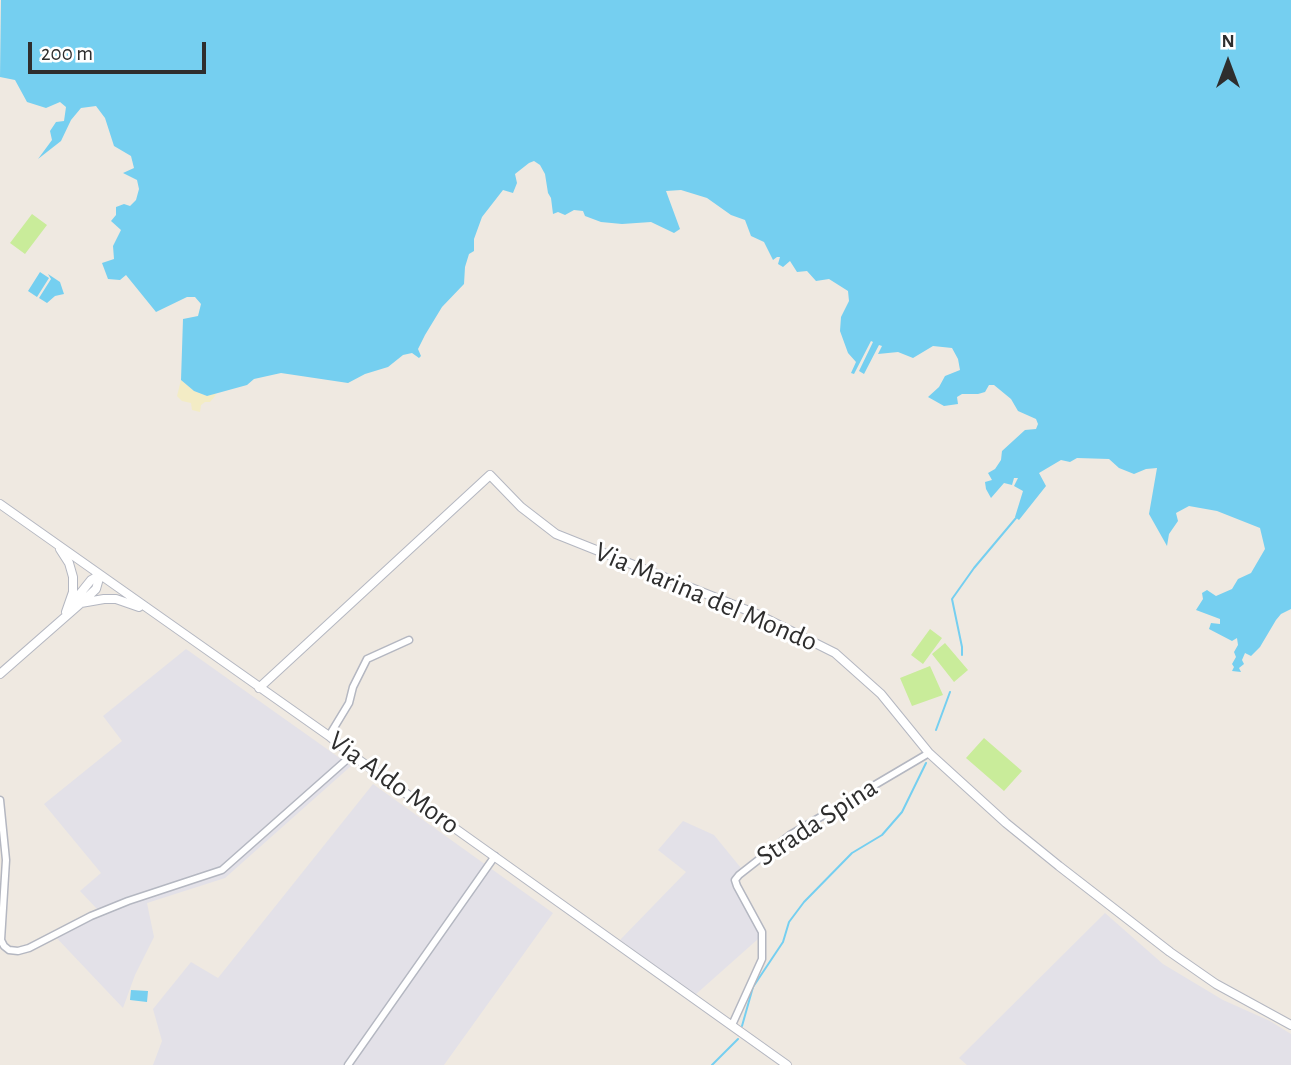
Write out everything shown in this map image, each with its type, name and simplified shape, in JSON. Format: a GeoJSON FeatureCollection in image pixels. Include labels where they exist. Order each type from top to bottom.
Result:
{"type":"FeatureCollection","features":[{"type":"Feature","properties":{"kind":"main road","name":"Via Marina del Mondo"},"geometry":{"type":"LineString","coordinates":[[259,688],[490,475],[521,507],[556,534],[759,615],[835,653],[881,695],[929,753],[1006,823],[1170,952],[1216,984],[1291,1025]]}},
{"type":"Feature","properties":{"kind":"main road","name":"Via Aldo Moro"},"geometry":{"type":"LineString","coordinates":[[0,504],[330,736],[352,755],[787,1065]]}},
{"type":"Feature","properties":{"kind":"main road"},"geometry":{"type":"LineString","coordinates":[[58,547],[69,563],[73,578],[69,608]]}},
{"type":"Feature","properties":{"kind":"main road"},"geometry":{"type":"LineString","coordinates":[[0,674],[96,589],[100,575]]}},
{"type":"Feature","properties":{"kind":"main road"},"geometry":{"type":"LineString","coordinates":[[58,622],[91,580],[100,575]]}},
{"type":"Feature","properties":{"kind":"main road"},"geometry":{"type":"LineString","coordinates":[[80,603],[116,599],[152,612]]}},
{"type":"Feature","properties":{"kind":"street"},"geometry":{"type":"LineString","coordinates":[[330,736],[349,703],[353,687],[368,659],[409,640]]}},
{"type":"Feature","properties":{"kind":"street","name":"Strada Spina"},"geometry":{"type":"LineString","coordinates":[[732,1025],[762,959],[762,932],[735,880],[790,835],[929,753]]}},
{"type":"Feature","properties":{"kind":"street"},"geometry":{"type":"LineString","coordinates":[[0,800],[6,860],[1,940],[9,950],[19,951],[128,901],[222,870],[352,755]]}},
{"type":"Feature","properties":{"kind":"street"},"geometry":{"type":"LineString","coordinates":[[348,1065],[495,856]]}},
{"type":"Feature","properties":{"kind":"shaded area"},"geometry":{"type":"Polygon","coordinates":[[[186,649],[351,766],[225,878],[147,903],[154,937],[135,975],[123,1008],[51,932],[97,909],[80,891],[101,873],[44,804],[122,741],[103,716],[186,649]]]}},
{"type":"Feature","properties":{"kind":"shaded area"},"geometry":{"type":"Polygon","coordinates":[[[373,784],[553,913],[444,1065],[153,1065],[162,1041],[153,1009],[191,962],[218,978],[373,784]]]}},
{"type":"Feature","properties":{"kind":"shaded area"},"geometry":{"type":"Polygon","coordinates":[[[683,821],[714,835],[741,868],[731,880],[759,934],[758,939],[695,995],[620,940],[686,872],[658,850],[683,821]]]}},
{"type":"Feature","properties":{"kind":"shaded area"},"geometry":{"type":"Polygon","coordinates":[[[1105,913],[1163,964],[1223,1000],[1270,1021],[1291,1034],[1291,1065],[967,1065],[959,1058],[1105,913]]]}},
{"type":"Feature","properties":{"kind":"sand"},"geometry":{"type":"Polygon","coordinates":[[[181,380],[194,391],[207,396],[216,393],[215,396],[210,402],[201,405],[200,412],[192,410],[191,403],[182,401],[177,396],[181,380]]]}},
{"type":"Feature","properties":{"kind":"green space"},"geometry":{"type":"Polygon","coordinates":[[[32,214],[47,225],[25,254],[10,243],[32,214]]]}},
{"type":"Feature","properties":{"kind":"green space"},"geometry":{"type":"Polygon","coordinates":[[[930,629],[942,638],[923,664],[911,655],[930,629]]]}},
{"type":"Feature","properties":{"kind":"green space"},"geometry":{"type":"Polygon","coordinates":[[[945,643],[968,670],[954,682],[932,654],[945,643]]]}},
{"type":"Feature","properties":{"kind":"green space"},"geometry":{"type":"Polygon","coordinates":[[[930,666],[943,695],[912,706],[900,678],[930,666]]]}},
{"type":"Feature","properties":{"kind":"green space"},"geometry":{"type":"Polygon","coordinates":[[[984,738],[1022,771],[1004,791],[966,758],[984,738]]]}},
{"type":"Feature","properties":{"kind":"water"},"geometry":{"type":"Polygon","coordinates":[[[1,0],[1291,0],[1291,609],[1281,614],[1251,656],[1245,653],[1242,660],[1244,664],[1239,668],[1241,672],[1232,671],[1237,638],[1232,641],[1209,629],[1211,623],[1220,624],[1220,619],[1196,610],[1203,599],[1202,593],[1207,590],[1216,596],[1232,589],[1238,579],[1251,573],[1265,549],[1260,528],[1217,511],[1189,506],[1176,513],[1178,521],[1169,534],[1167,546],[1149,514],[1157,468],[1134,474],[1119,468],[1109,459],[1077,458],[1070,462],[1061,460],[1039,473],[1046,486],[1019,520],[1015,517],[1023,491],[1014,486],[1018,478],[1014,478],[1012,485],[1004,483],[991,498],[985,482],[992,480],[988,473],[995,469],[1001,460],[1002,451],[1025,430],[1036,429],[1036,419],[1018,411],[1011,399],[994,385],[989,385],[985,392],[978,394],[962,394],[957,397],[958,404],[944,406],[928,397],[939,387],[945,376],[960,370],[952,348],[933,346],[913,358],[898,352],[878,354],[882,346],[879,345],[864,374],[859,371],[873,342],[871,341],[854,374],[851,373],[856,362],[848,353],[840,331],[841,317],[849,301],[848,291],[829,279],[816,281],[807,271],[797,272],[790,261],[783,267],[778,264],[780,257],[773,260],[764,242],[751,236],[745,220],[731,215],[707,198],[681,190],[666,191],[680,229],[674,233],[651,222],[601,222],[585,216],[583,211],[574,210],[565,215],[558,212],[553,214],[545,174],[540,165],[534,161],[529,163],[515,174],[517,183],[513,193],[503,190],[482,217],[474,239],[474,251],[469,254],[465,267],[464,284],[442,307],[418,349],[421,356],[419,358],[412,353],[403,355],[388,367],[348,383],[281,373],[254,379],[247,385],[207,396],[194,391],[181,380],[183,319],[198,316],[201,304],[195,297],[187,297],[156,312],[126,275],[120,280],[108,279],[102,263],[114,259],[113,246],[121,230],[111,221],[116,215],[116,207],[124,204],[130,206],[136,200],[139,189],[137,180],[123,173],[134,168],[131,156],[114,146],[105,118],[96,106],[81,108],[71,120],[61,141],[38,159],[52,140],[50,131],[56,122],[64,121],[66,107],[60,102],[46,108],[27,102],[15,80],[0,77],[1,0]]]}},
{"type":"Feature","properties":{"kind":"water"},"geometry":{"type":"Polygon","coordinates":[[[40,272],[49,278],[37,297],[28,291],[40,272]]]}},
{"type":"Feature","properties":{"kind":"water"},"geometry":{"type":"Polygon","coordinates":[[[48,274],[60,282],[64,294],[55,296],[47,303],[39,298],[51,279],[48,274]]]}},
{"type":"Feature","properties":{"kind":"water"},"geometry":{"type":"Polygon","coordinates":[[[131,990],[148,991],[147,1002],[130,1000],[131,990]]]}},
{"type":"Feature","properties":{"kind":"waterway"},"geometry":{"type":"LineString","coordinates":[[962,655],[952,599],[1016,518]]}},
{"type":"Feature","properties":{"kind":"waterway"},"geometry":{"type":"LineString","coordinates":[[936,730],[950,692]]}},
{"type":"Feature","properties":{"kind":"waterway"},"geometry":{"type":"LineString","coordinates":[[742,1026],[753,987],[783,942],[789,922],[804,902],[852,853],[882,835],[902,812],[926,763]]}},
{"type":"Feature","properties":{"kind":"waterway"},"geometry":{"type":"LineString","coordinates":[[712,1065],[738,1039]]}}]}
